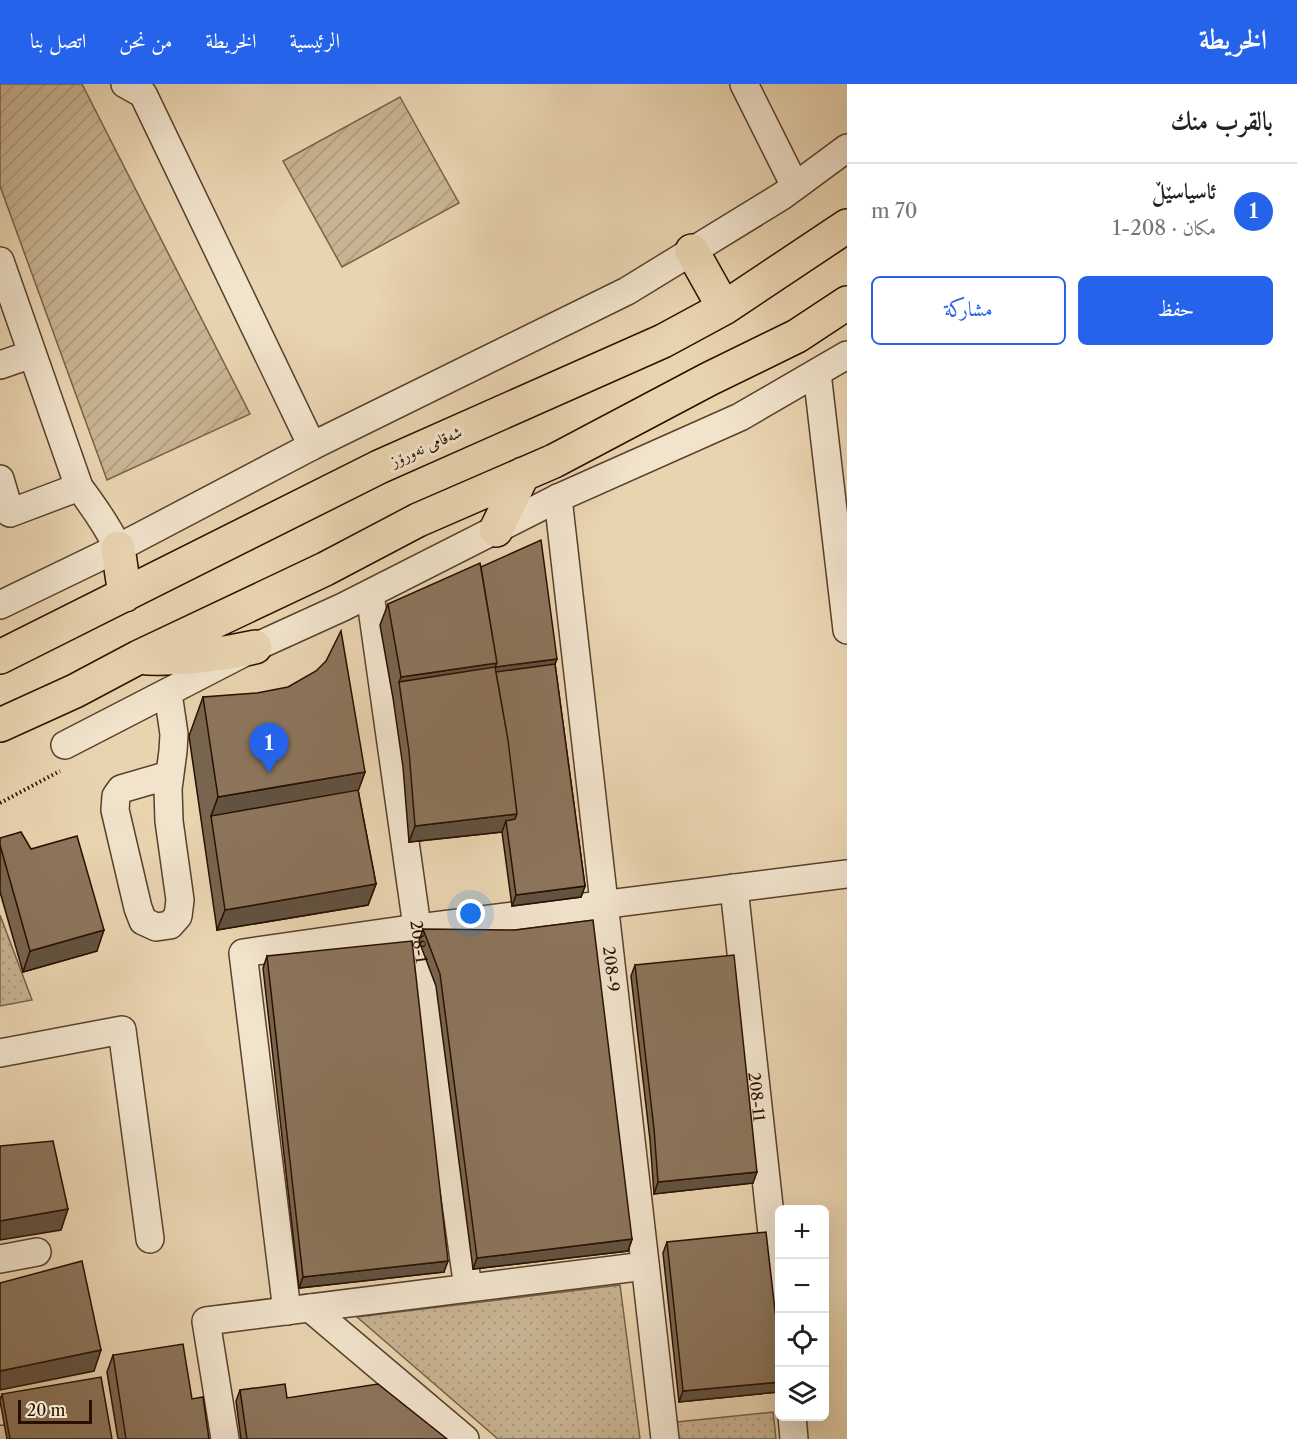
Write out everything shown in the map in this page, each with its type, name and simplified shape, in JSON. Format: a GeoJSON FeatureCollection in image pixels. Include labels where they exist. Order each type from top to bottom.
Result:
{"type":"FeatureCollection","features":[{"type":"Feature","properties":{"kind":"main road","name":"شەقامی نەورۆز"},"geometry":{"type":"LineString","coordinates":[[0,657],[380,467],[663,341],[724,308],[847,226]]}},
{"type":"Feature","properties":{"kind":"main road"},"geometry":{"type":"LineString","coordinates":[[692,251],[724,308]]}},
{"type":"Feature","properties":{"kind":"main road"},"geometry":{"type":"LineString","coordinates":[[0,725],[75,691],[139,657],[325,569],[418,520],[554,461],[709,379],[797,336],[847,303]]}},
{"type":"Feature","properties":{"kind":"main road"},"geometry":{"type":"LineString","coordinates":[[496,530],[523,474]]}},
{"type":"Feature","properties":{"kind":"main road"},"geometry":{"type":"LineString","coordinates":[[118,548],[125,595]]}},
{"type":"Feature","properties":{"kind":"main road"},"geometry":{"type":"LineString","coordinates":[[139,657],[168,659],[198,657],[227,654],[255,647]]}},
{"type":"Feature","properties":{"kind":"main road"},"geometry":{"type":"LineString","coordinates":[[0,747],[75,691]]}},
{"type":"Feature","properties":{"kind":"street"},"geometry":{"type":"LineString","coordinates":[[125,84],[143,94],[312,446]]}},
{"type":"Feature","properties":{"kind":"street"},"geometry":{"type":"LineString","coordinates":[[744,84],[795,186]]}},
{"type":"Feature","properties":{"kind":"street"},"geometry":{"type":"LineString","coordinates":[[0,605],[118,548],[312,446],[627,291],[782,196],[847,148]]}},
{"type":"Feature","properties":{"kind":"street"},"geometry":{"type":"LineString","coordinates":[[0,261],[79,487],[98,512],[118,548]]}},
{"type":"Feature","properties":{"kind":"street"},"geometry":{"type":"LineString","coordinates":[[0,364],[32,354]]}},
{"type":"Feature","properties":{"kind":"street"},"geometry":{"type":"LineString","coordinates":[[65,745],[255,647],[370,594],[558,498],[740,417],[847,355]]}},
{"type":"Feature","properties":{"kind":"street"},"geometry":{"type":"LineString","coordinates":[[817,373],[837,452],[847,630]]}},
{"type":"Feature","properties":{"kind":"street"},"geometry":{"type":"LineString","coordinates":[[0,479],[10,513],[79,487]]}},
{"type":"Feature","properties":{"kind":"street","name":"208-9"},"geometry":{"type":"LineString","coordinates":[[558,498],[665,1439]]}},
{"type":"Feature","properties":{"kind":"street","name":"208-1"},"geometry":{"type":"LineString","coordinates":[[370,594],[468,1288]]}},
{"type":"Feature","properties":{"kind":"street"},"geometry":{"type":"LineString","coordinates":[[168,693],[174,734],[169,775],[169,821],[180,900],[178,916],[170,925],[156,927],[143,921],[138,908],[115,810],[116,796],[122,789],[169,775]]}},
{"type":"Feature","properties":{"kind":"street"},"geometry":{"type":"LineString","coordinates":[[465,1439],[298,1310],[243,953],[417,928],[847,874]]}},
{"type":"Feature","properties":{"kind":"street","name":"208-11"},"geometry":{"type":"LineString","coordinates":[[734,888],[775,1261]]}},
{"type":"Feature","properties":{"kind":"street"},"geometry":{"type":"LineString","coordinates":[[0,1053],[122,1030],[150,1239]]}},
{"type":"Feature","properties":{"kind":"street"},"geometry":{"type":"LineString","coordinates":[[0,1260],[37,1252]]}},
{"type":"Feature","properties":{"kind":"street"},"geometry":{"type":"LineString","coordinates":[[225,1439],[206,1321],[645,1266]]}},
{"type":"Feature","properties":{"kind":"street"},"geometry":{"type":"LineString","coordinates":[[792,1421],[794,1439]]}},
{"type":"Feature","properties":{"kind":"shaded area"},"geometry":{"type":"Polygon","coordinates":[[[0,84],[82,84],[250,414],[107,480],[0,186],[0,84]]]}},
{"type":"Feature","properties":{"kind":"shaded area"},"geometry":{"type":"Polygon","coordinates":[[[400,97],[459,203],[342,267],[283,161],[400,97]]]}},
{"type":"Feature","properties":{"kind":"shaded area"},"geometry":{"type":"Polygon","coordinates":[[[0,915],[32,1000],[0,1006],[0,915]]]}},
{"type":"Feature","properties":{"kind":"shaded area"},"geometry":{"type":"Polygon","coordinates":[[[620,1285],[640,1439],[498,1439],[357,1317],[620,1285]]]}},
{"type":"Feature","properties":{"kind":"shaded area"},"geometry":{"type":"Polygon","coordinates":[[[773,1412],[776,1439],[679,1439],[677,1422],[773,1412]]]}},
{"type":"Feature","properties":{"kind":"building"},"geometry":{"type":"Polygon","coordinates":[[[541,540],[557,659],[495,667],[497,663],[481,567],[541,540]]]}},
{"type":"Feature","properties":{"kind":"building"},"geometry":{"type":"Polygon","coordinates":[[[480,563],[497,663],[401,677],[388,604],[480,563]]]}},
{"type":"Feature","properties":{"kind":"building"},"geometry":{"type":"Polygon","coordinates":[[[341,631],[365,772],[218,797],[203,697],[257,693],[288,687],[316,671],[326,661],[341,631]]]}},
{"type":"Feature","properties":{"kind":"building"},"geometry":{"type":"Polygon","coordinates":[[[555,664],[585,886],[516,895],[506,821],[515,819],[517,814],[508,740],[496,672],[555,664]]]}},
{"type":"Feature","properties":{"kind":"building"},"geometry":{"type":"Polygon","coordinates":[[[495,667],[508,740],[517,814],[415,826],[409,751],[399,682],[495,667]]]}},
{"type":"Feature","properties":{"kind":"building"},"geometry":{"type":"Polygon","coordinates":[[[358,790],[376,884],[225,910],[211,816],[358,790]]]}},
{"type":"Feature","properties":{"kind":"building"},"geometry":{"type":"Polygon","coordinates":[[[21,832],[31,849],[77,836],[104,930],[30,951],[0,845],[0,838],[21,832]]]}},
{"type":"Feature","properties":{"kind":"building"},"geometry":{"type":"Polygon","coordinates":[[[593,920],[632,1239],[477,1258],[440,974],[423,929],[515,930],[593,920]]]}},
{"type":"Feature","properties":{"kind":"building"},"geometry":{"type":"Polygon","coordinates":[[[412,941],[448,1261],[303,1277],[267,956],[412,941]]]}},
{"type":"Feature","properties":{"kind":"building"},"geometry":{"type":"Polygon","coordinates":[[[734,955],[757,1172],[658,1182],[635,965],[734,955]]]}},
{"type":"Feature","properties":{"kind":"building"},"geometry":{"type":"Polygon","coordinates":[[[53,1141],[68,1209],[0,1221],[0,1146],[53,1141]]]}},
{"type":"Feature","properties":{"kind":"building"},"geometry":{"type":"Polygon","coordinates":[[[766,1232],[775,1310],[775,1382],[683,1391],[667,1242],[766,1232]]]}},
{"type":"Feature","properties":{"kind":"building"},"geometry":{"type":"Polygon","coordinates":[[[82,1261],[101,1350],[0,1371],[0,1283],[82,1261]]]}},
{"type":"Feature","properties":{"kind":"building"},"geometry":{"type":"Polygon","coordinates":[[[183,1344],[192,1399],[203,1397],[209,1439],[126,1439],[113,1355],[183,1344]]]}},
{"type":"Feature","properties":{"kind":"building"},"geometry":{"type":"Polygon","coordinates":[[[101,1377],[112,1439],[10,1439],[2,1394],[101,1377]]]}},
{"type":"Feature","properties":{"kind":"building"},"geometry":{"type":"Polygon","coordinates":[[[285,1384],[287,1398],[378,1384],[447,1439],[247,1439],[240,1390],[285,1384]]]}},
{"type":"Feature","properties":{"kind":"place","name":"ئاسیاسێڵ"},"geometry":{"type":"Point","coordinates":[269,773]}}]}
